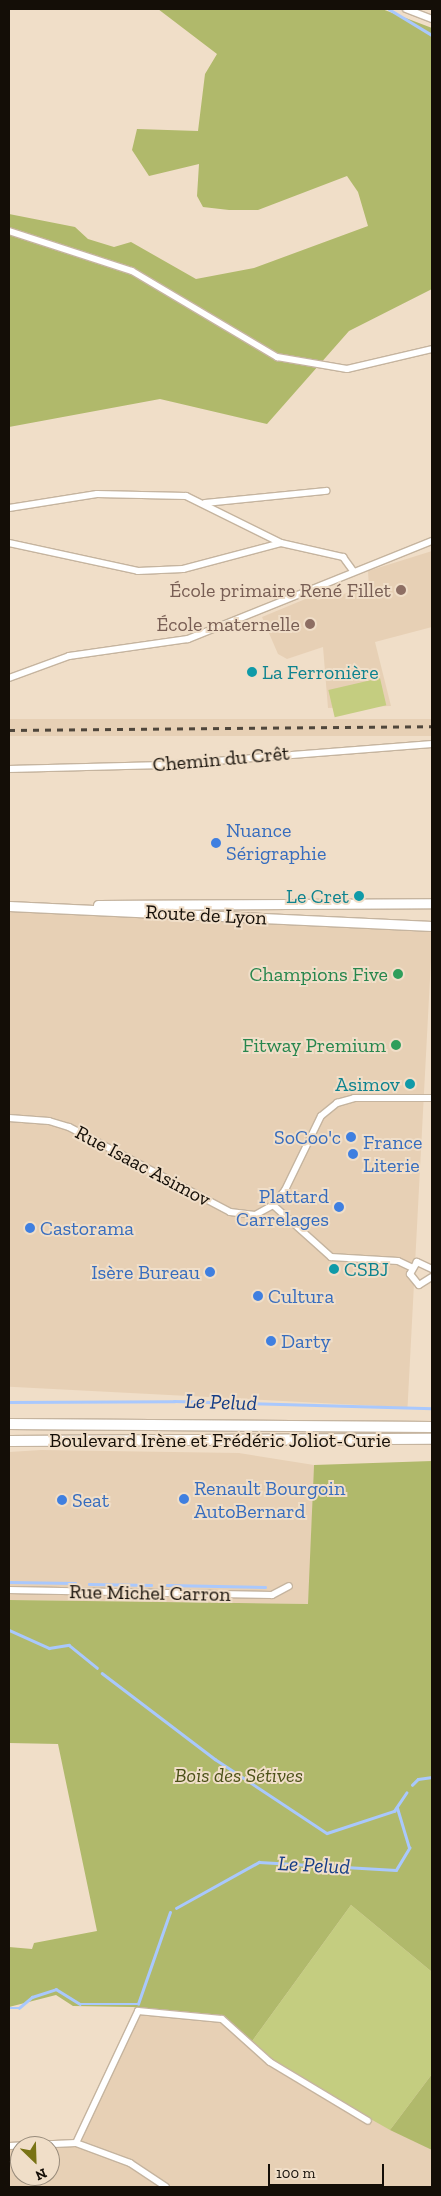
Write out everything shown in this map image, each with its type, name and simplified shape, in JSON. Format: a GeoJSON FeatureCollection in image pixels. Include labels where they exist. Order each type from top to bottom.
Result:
{"type":"FeatureCollection","features":[{"type":"Feature","properties":{"kind":"main road","name":"Route de Lyon"},"geometry":{"type":"LineString","coordinates":[[9,906],[432,903]]}},
{"type":"Feature","properties":{"kind":"main road","name":"Route de Lyon"},"geometry":{"type":"LineString","coordinates":[[9,906],[432,926]]}},
{"type":"Feature","properties":{"kind":"main road","name":"Boulevard Irène et Frédéric Joliot-Curie"},"geometry":{"type":"LineString","coordinates":[[9,1424],[432,1427]]}},
{"type":"Feature","properties":{"kind":"main road","name":"Boulevard Irène et Frédéric Joliot-Curie"},"geometry":{"type":"LineString","coordinates":[[9,1441],[432,1439]]}},
{"type":"Feature","properties":{"kind":"street"},"geometry":{"type":"LineString","coordinates":[[406,9],[432,19]]}},
{"type":"Feature","properties":{"kind":"street"},"geometry":{"type":"LineString","coordinates":[[9,231],[132,271],[277,357],[347,369],[432,349]]}},
{"type":"Feature","properties":{"kind":"street"},"geometry":{"type":"LineString","coordinates":[[9,508],[97,494],[139,492],[205,503],[326,491]]}},
{"type":"Feature","properties":{"kind":"street"},"geometry":{"type":"LineString","coordinates":[[205,503],[281,543],[343,557],[353,572]]}},
{"type":"Feature","properties":{"kind":"street"},"geometry":{"type":"LineString","coordinates":[[9,678],[69,656],[188,639],[432,541]]}},
{"type":"Feature","properties":{"kind":"street"},"geometry":{"type":"LineString","coordinates":[[9,542],[138,571],[182,569],[281,543]]}},
{"type":"Feature","properties":{"kind":"street","name":"Chemin du Crêt"},"geometry":{"type":"LineString","coordinates":[[9,769],[164,765],[432,744]]}},
{"type":"Feature","properties":{"kind":"street"},"geometry":{"type":"LineString","coordinates":[[432,1098],[354,1098],[337,1103],[322,1116],[292,1180],[273,1205],[331,1256],[398,1261],[411,1267],[416,1283],[427,1283],[432,1277]]}},
{"type":"Feature","properties":{"kind":"street","name":"Rue Isaac Asimov"},"geometry":{"type":"LineString","coordinates":[[9,1118],[49,1121],[94,1138],[230,1212],[255,1214],[273,1205]]}},
{"type":"Feature","properties":{"kind":"street"},"geometry":{"type":"LineString","coordinates":[[411,1267],[421,1261],[432,1269]]}},
{"type":"Feature","properties":{"kind":"street","name":"Rue Michel Carron"},"geometry":{"type":"LineString","coordinates":[[9,1590],[272,1595],[289,1586]]}},
{"type":"Feature","properties":{"kind":"street"},"geometry":{"type":"LineString","coordinates":[[76,2143],[138,2011],[222,2018],[270,2062],[368,2121]]}},
{"type":"Feature","properties":{"kind":"street"},"geometry":{"type":"LineString","coordinates":[[9,2146],[76,2143],[130,2163],[166,2187]]}},
{"type":"Feature","properties":{"kind":"shaded area"},"geometry":{"type":"Polygon","coordinates":[[[432,551],[432,627],[375,642],[391,706],[328,708],[323,647],[287,659],[278,654],[262,617],[315,595],[317,600],[369,588],[368,571],[432,551]]]}},
{"type":"Feature","properties":{"kind":"shaded area"},"geometry":{"type":"Polygon","coordinates":[[[9,719],[432,719],[432,736],[9,736],[9,719]]]}},
{"type":"Feature","properties":{"kind":"shaded area"},"geometry":{"type":"Polygon","coordinates":[[[9,910],[432,932],[408,1408],[9,1387],[9,910]]]}},
{"type":"Feature","properties":{"kind":"shaded area"},"geometry":{"type":"Polygon","coordinates":[[[41,1450],[239,1453],[314,1465],[309,1604],[9,1600],[9,1452],[41,1450]]]}},
{"type":"Feature","properties":{"kind":"shaded area"},"geometry":{"type":"Polygon","coordinates":[[[138,2011],[222,2019],[270,2062],[432,2150],[432,2187],[9,2187],[10,2146],[10,2186],[60,2186],[60,2144],[76,2143],[138,2011]]]}},
{"type":"Feature","properties":{"kind":"green space"},"geometry":{"type":"Polygon","coordinates":[[[158,9],[382,9],[432,28],[432,289],[349,331],[267,424],[160,399],[9,427],[9,214],[75,227],[88,239],[114,247],[131,242],[196,279],[254,268],[368,226],[358,192],[347,176],[258,210],[229,210],[203,207],[197,196],[199,164],[149,176],[132,150],[137,129],[198,131],[205,74],[217,54],[158,9]]]}},
{"type":"Feature","properties":{"kind":"green space"},"geometry":{"type":"Polygon","coordinates":[[[380,678],[386,705],[335,717],[328,690],[380,678]]]}},
{"type":"Feature","properties":{"kind":"green space","name":"Bois des Sétives"},"geometry":{"type":"Polygon","coordinates":[[[432,1461],[432,1972],[351,1905],[250,2044],[222,2019],[133,2007],[73,2006],[56,1995],[9,2007],[9,1947],[32,1949],[34,1943],[97,1931],[58,1744],[9,1743],[9,1600],[308,1604],[314,1465],[432,1461]]]}},
{"type":"Feature","properties":{"kind":"green space"},"geometry":{"type":"Polygon","coordinates":[[[351,1905],[432,1972],[432,2074],[390,2130],[270,2062],[250,2044],[351,1905]]]}},
{"type":"Feature","properties":{"kind":"green space"},"geometry":{"type":"Polygon","coordinates":[[[432,2074],[432,2150],[390,2130],[432,2074]]]}},
{"type":"Feature","properties":{"kind":"waterway"},"geometry":{"type":"LineString","coordinates":[[389,9],[432,35]]}},
{"type":"Feature","properties":{"kind":"waterway","name":"Le Pelud"},"geometry":{"type":"LineString","coordinates":[[9,1402],[174,1401],[432,1408]]}},
{"type":"Feature","properties":{"kind":"waterway"},"geometry":{"type":"LineString","coordinates":[[9,1582],[75,1583]]}},
{"type":"Feature","properties":{"kind":"waterway"},"geometry":{"type":"LineString","coordinates":[[89,1584],[151,1585]]}},
{"type":"Feature","properties":{"kind":"waterway"},"geometry":{"type":"LineString","coordinates":[[167,1585],[265,1587]]}},
{"type":"Feature","properties":{"kind":"waterway","name":"Le Pelud"},"geometry":{"type":"LineString","coordinates":[[9,1630],[49,1648],[69,1645],[97,1668]]}},
{"type":"Feature","properties":{"kind":"waterway","name":"Le Pelud"},"geometry":{"type":"LineString","coordinates":[[102,1673],[215,1759],[327,1833],[394,1811],[406,1793]]}},
{"type":"Feature","properties":{"kind":"waterway","name":"Le Pelud"},"geometry":{"type":"LineString","coordinates":[[412,1785],[418,1779],[432,1777]]}},
{"type":"Feature","properties":{"kind":"waterway","name":"Le Pelud"},"geometry":{"type":"LineString","coordinates":[[176,1908],[259,1862],[396,1870],[409,1848],[397,1808]]}},
{"type":"Feature","properties":{"kind":"waterway","name":"Le Pelud"},"geometry":{"type":"LineString","coordinates":[[9,2008],[19,2008],[32,1997],[56,1989],[80,2004],[138,2004],[170,1912]]}},
{"type":"Feature","properties":{"kind":"railway"},"geometry":{"type":"LineString","coordinates":[[9,730],[432,726]]}},
{"type":"Feature","properties":{"kind":"place","name":"École primaire René Fillet"},"geometry":{"type":"Point","coordinates":[401,590]}},
{"type":"Feature","properties":{"kind":"place","name":"École maternelle"},"geometry":{"type":"Point","coordinates":[310,624]}},
{"type":"Feature","properties":{"kind":"place","name":"La Ferronière"},"geometry":{"type":"Point","coordinates":[252,672]}},
{"type":"Feature","properties":{"kind":"place","name":"Nuance Sérigraphie"},"geometry":{"type":"Point","coordinates":[216,843]}},
{"type":"Feature","properties":{"kind":"place","name":"Le Cret"},"geometry":{"type":"Point","coordinates":[359,896]}},
{"type":"Feature","properties":{"kind":"place","name":"Champions Five"},"geometry":{"type":"Point","coordinates":[398,974]}},
{"type":"Feature","properties":{"kind":"place","name":"Fitway Premium"},"geometry":{"type":"Point","coordinates":[396,1045]}},
{"type":"Feature","properties":{"kind":"place","name":"Asimov"},"geometry":{"type":"Point","coordinates":[410,1084]}},
{"type":"Feature","properties":{"kind":"place","name":"SoCoo'c"},"geometry":{"type":"Point","coordinates":[351,1137]}},
{"type":"Feature","properties":{"kind":"place","name":"France Literie"},"geometry":{"type":"Point","coordinates":[353,1154]}},
{"type":"Feature","properties":{"kind":"place","name":"Plattard Carrelages"},"geometry":{"type":"Point","coordinates":[339,1207]}},
{"type":"Feature","properties":{"kind":"place","name":"Castorama"},"geometry":{"type":"Point","coordinates":[30,1228]}},
{"type":"Feature","properties":{"kind":"place","name":"CSBJ"},"geometry":{"type":"Point","coordinates":[334,1269]}},
{"type":"Feature","properties":{"kind":"place","name":"Isère Bureau"},"geometry":{"type":"Point","coordinates":[210,1272]}},
{"type":"Feature","properties":{"kind":"place","name":"Cultura"},"geometry":{"type":"Point","coordinates":[258,1296]}},
{"type":"Feature","properties":{"kind":"place","name":"Darty"},"geometry":{"type":"Point","coordinates":[271,1341]}},
{"type":"Feature","properties":{"kind":"place","name":"Renault Bourgoin AutoBernard"},"geometry":{"type":"Point","coordinates":[184,1499]}},
{"type":"Feature","properties":{"kind":"place","name":"Seat"},"geometry":{"type":"Point","coordinates":[62,1500]}}]}
